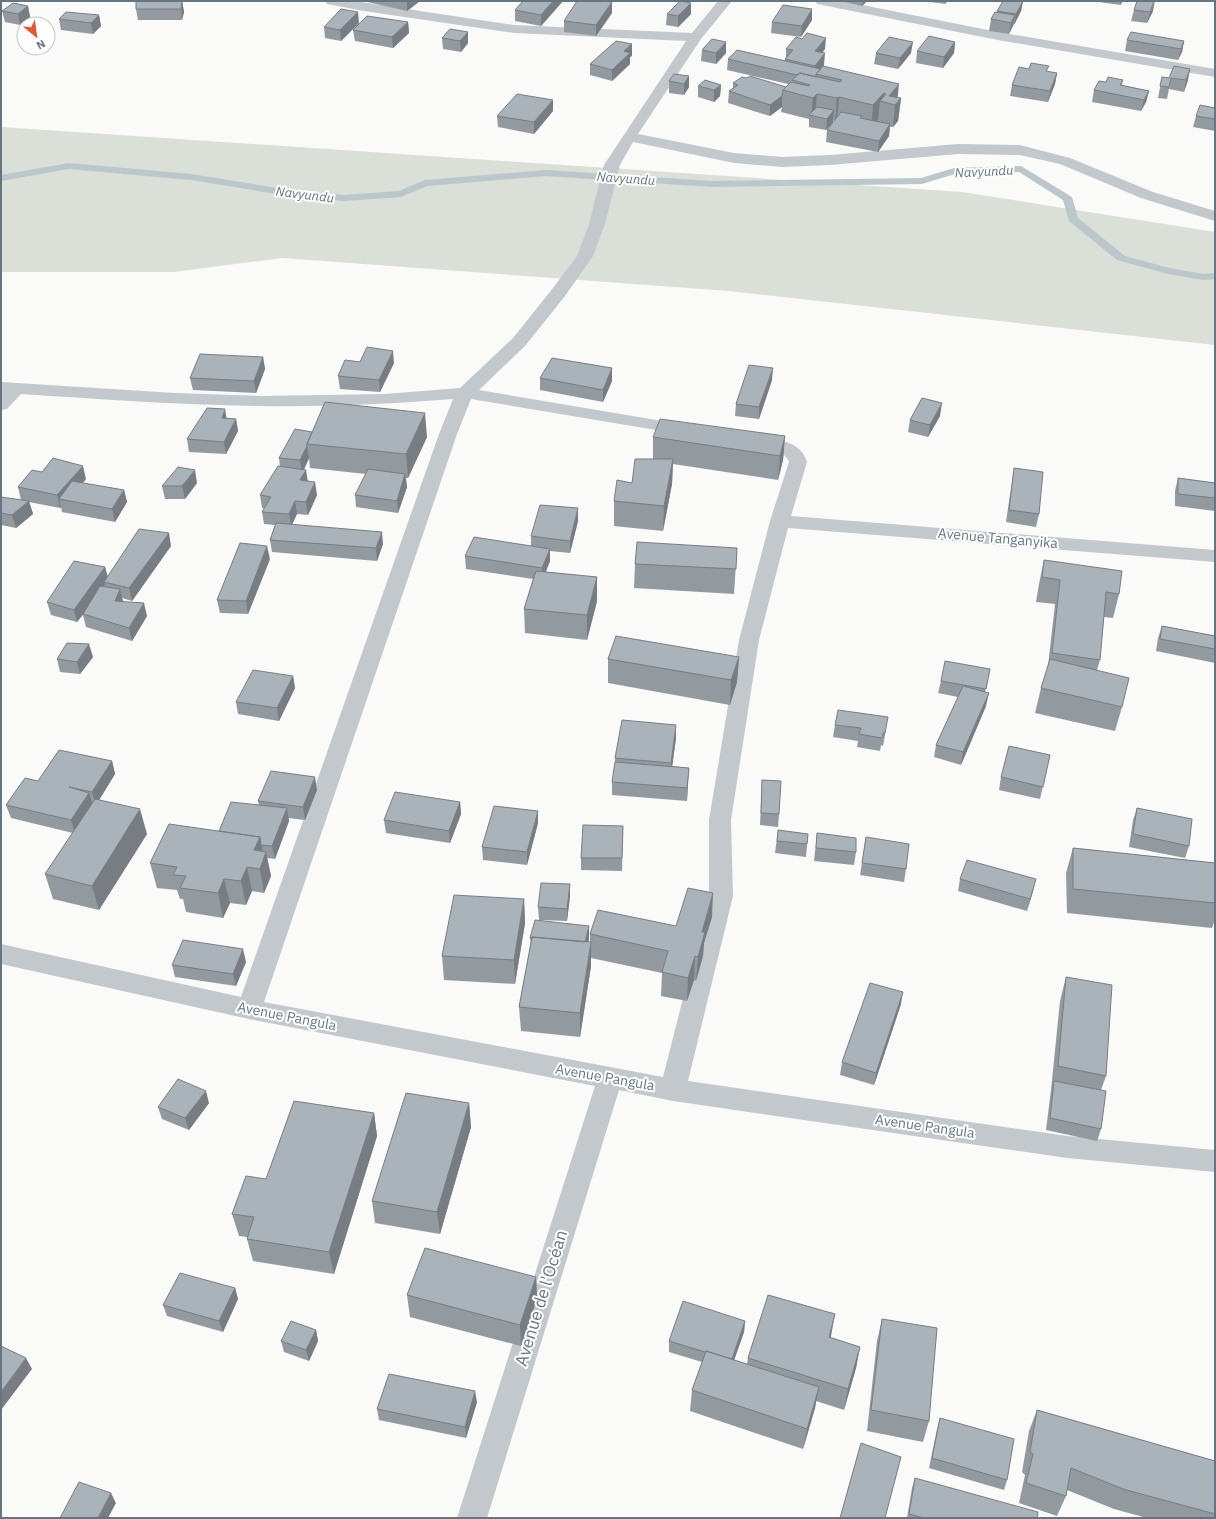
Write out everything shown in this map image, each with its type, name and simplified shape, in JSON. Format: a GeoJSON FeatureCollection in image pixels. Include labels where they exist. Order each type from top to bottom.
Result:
{"type":"FeatureCollection","features":[{"type":"Feature","properties":{"kind":"street"},"geometry":{"type":"LineString","coordinates":[[332,1],[514,29],[696,37]]}},
{"type":"Feature","properties":{"kind":"street"},"geometry":{"type":"LineString","coordinates":[[248,1009],[448,434],[465,393],[519,342],[559,292],[585,256],[597,224],[612,165],[629,136],[696,37],[725,1]]}},
{"type":"Feature","properties":{"kind":"street"},"geometry":{"type":"LineString","coordinates":[[822,1],[998,36],[1215,73]]}},
{"type":"Feature","properties":{"kind":"street"},"geometry":{"type":"LineString","coordinates":[[629,136],[734,158],[782,162],[830,160],[958,149],[1020,150],[1065,161],[1107,178],[1126,188],[1215,216]]}},
{"type":"Feature","properties":{"kind":"street"},"geometry":{"type":"LineString","coordinates":[[1,405],[8,388],[175,398],[260,401],[385,399],[465,393],[701,433]]}},
{"type":"Feature","properties":{"kind":"street"},"geometry":{"type":"LineString","coordinates":[[673,1090],[721,896],[720,820],[749,640],[780,521],[798,462],[796,456],[785,447],[740,439]]}},
{"type":"Feature","properties":{"kind":"street","name":"Avenue Tanganyika"},"geometry":{"type":"LineString","coordinates":[[780,521],[1215,556]]}},
{"type":"Feature","properties":{"kind":"street","name":"Avenue Pangula"},"geometry":{"type":"LineString","coordinates":[[1,954],[248,1009],[673,1090],[1067,1147],[1215,1161]]}},
{"type":"Feature","properties":{"kind":"street","name":"Avenue de l'Océan"},"geometry":{"type":"LineString","coordinates":[[472,1518],[610,1079]]}},
{"type":"Feature","properties":{"kind":"shaded area"},"geometry":{"type":"Polygon","coordinates":[[[1,127],[962,192],[1215,232],[1215,345],[729,291],[282,258],[174,272],[1,272],[1,127]]]}},
{"type":"Feature","properties":{"kind":"building"},"geometry":{"type":"Polygon","coordinates":[[[136,1],[182,1],[181,9],[136,9],[136,1]]]}},
{"type":"Feature","properties":{"kind":"building"},"geometry":{"type":"Polygon","coordinates":[[[523,1],[553,1],[541,15],[515,10],[523,1]]]}},
{"type":"Feature","properties":{"kind":"building"},"geometry":{"type":"Polygon","coordinates":[[[577,1],[612,2],[596,25],[564,21],[577,1]]]}},
{"type":"Feature","properties":{"kind":"building"},"geometry":{"type":"Polygon","coordinates":[[[680,1],[691,3],[678,16],[667,14],[680,1]]]}},
{"type":"Feature","properties":{"kind":"building"},"geometry":{"type":"Polygon","coordinates":[[[1003,1],[1023,1],[1016,14],[997,11],[1003,1]]]}},
{"type":"Feature","properties":{"kind":"building"},"geometry":{"type":"Polygon","coordinates":[[[1137,1],[1154,1],[1150,12],[1134,10],[1137,1]]]}},
{"type":"Feature","properties":{"kind":"building"},"geometry":{"type":"Polygon","coordinates":[[[13,3],[28,6],[18,14],[2,11],[13,3]]]}},
{"type":"Feature","properties":{"kind":"building"},"geometry":{"type":"Polygon","coordinates":[[[783,5],[812,9],[802,26],[772,22],[783,5]]]}},
{"type":"Feature","properties":{"kind":"building"},"geometry":{"type":"Polygon","coordinates":[[[341,9],[358,12],[340,30],[324,27],[341,9]]]}},
{"type":"Feature","properties":{"kind":"building"},"geometry":{"type":"Polygon","coordinates":[[[66,12],[99,15],[91,23],[59,19],[66,12]]]}},
{"type":"Feature","properties":{"kind":"building"},"geometry":{"type":"Polygon","coordinates":[[[995,12],[1015,15],[1011,23],[991,19],[995,12]]]}},
{"type":"Feature","properties":{"kind":"building"},"geometry":{"type":"Polygon","coordinates":[[[367,16],[408,22],[392,37],[353,30],[367,16]]]}},
{"type":"Feature","properties":{"kind":"building"},"geometry":{"type":"Polygon","coordinates":[[[450,29],[468,32],[460,41],[442,38],[450,29]]]}},
{"type":"Feature","properties":{"kind":"building"},"geometry":{"type":"Polygon","coordinates":[[[1131,32],[1184,41],[1181,49],[1127,40],[1131,32]]]}},
{"type":"Feature","properties":{"kind":"building"},"geometry":{"type":"Polygon","coordinates":[[[807,33],[826,38],[815,51],[825,53],[815,66],[785,59],[793,50],[786,49],[796,37],[802,39],[807,33]]]}},
{"type":"Feature","properties":{"kind":"building"},"geometry":{"type":"Polygon","coordinates":[[[929,36],[955,42],[944,57],[917,51],[929,36]]]}},
{"type":"Feature","properties":{"kind":"building"},"geometry":{"type":"Polygon","coordinates":[[[889,37],[913,42],[900,58],[876,53],[889,37]]]}},
{"type":"Feature","properties":{"kind":"building"},"geometry":{"type":"Polygon","coordinates":[[[712,39],[726,42],[716,53],[702,50],[712,39]]]}},
{"type":"Feature","properties":{"kind":"building"},"geometry":{"type":"Polygon","coordinates":[[[616,41],[632,44],[624,51],[630,53],[612,70],[590,64],[616,41]]]}},
{"type":"Feature","properties":{"kind":"building"},"geometry":{"type":"Polygon","coordinates":[[[737,50],[821,69],[816,74],[816,77],[800,73],[797,75],[728,59],[737,50]]]}},
{"type":"Feature","properties":{"kind":"building"},"geometry":{"type":"Polygon","coordinates":[[[1031,63],[1049,66],[1046,71],[1057,73],[1050,91],[1012,85],[1019,67],[1029,69],[1031,63]]]}},
{"type":"Feature","properties":{"kind":"building"},"geometry":{"type":"Polygon","coordinates":[[[823,66],[899,84],[889,96],[901,98],[895,105],[880,101],[886,94],[884,93],[873,105],[839,97],[837,98],[817,94],[813,98],[783,90],[791,82],[810,85],[792,80],[800,73],[840,82],[842,80],[816,74],[823,66]]]}},
{"type":"Feature","properties":{"kind":"building"},"geometry":{"type":"Polygon","coordinates":[[[1174,66],[1190,69],[1186,80],[1171,78],[1169,87],[1160,86],[1162,77],[1169,78],[1174,66]]]}},
{"type":"Feature","properties":{"kind":"building"},"geometry":{"type":"Polygon","coordinates":[[[674,74],[689,76],[684,84],[669,81],[674,74]]]}},
{"type":"Feature","properties":{"kind":"building"},"geometry":{"type":"Polygon","coordinates":[[[750,76],[786,87],[783,90],[782,96],[770,105],[729,91],[738,85],[733,83],[742,77],[747,78],[750,76]]]}},
{"type":"Feature","properties":{"kind":"building"},"geometry":{"type":"Polygon","coordinates":[[[1108,77],[1123,80],[1120,85],[1149,91],[1144,100],[1094,90],[1099,81],[1106,82],[1108,77]]]}},
{"type":"Feature","properties":{"kind":"building"},"geometry":{"type":"Polygon","coordinates":[[[705,80],[721,85],[714,90],[698,86],[705,80]]]}},
{"type":"Feature","properties":{"kind":"building"},"geometry":{"type":"Polygon","coordinates":[[[517,94],[553,100],[534,122],[497,116],[517,94]]]}},
{"type":"Feature","properties":{"kind":"building"},"geometry":{"type":"Polygon","coordinates":[[[1200,105],[1215,108],[1215,119],[1196,116],[1200,105]]]}},
{"type":"Feature","properties":{"kind":"building"},"geometry":{"type":"Polygon","coordinates":[[[817,107],[834,110],[827,119],[809,115],[817,107]]]}},
{"type":"Feature","properties":{"kind":"building"},"geometry":{"type":"Polygon","coordinates":[[[841,112],[862,116],[860,118],[890,124],[879,141],[827,130],[841,112]]]}},
{"type":"Feature","properties":{"kind":"building"},"geometry":{"type":"Polygon","coordinates":[[[367,347],[393,351],[379,380],[338,376],[345,360],[360,362],[367,347]]]}},
{"type":"Feature","properties":{"kind":"building"},"geometry":{"type":"Polygon","coordinates":[[[200,354],[263,357],[254,381],[190,378],[200,354]]]}},
{"type":"Feature","properties":{"kind":"building"},"geometry":{"type":"Polygon","coordinates":[[[552,358],[612,368],[603,390],[540,378],[552,358]]]}},
{"type":"Feature","properties":{"kind":"building"},"geometry":{"type":"Polygon","coordinates":[[[749,365],[773,368],[759,407],[736,404],[749,365]]]}},
{"type":"Feature","properties":{"kind":"building"},"geometry":{"type":"Polygon","coordinates":[[[922,398],[942,403],[930,425],[910,420],[922,398]]]}},
{"type":"Feature","properties":{"kind":"building"},"geometry":{"type":"Polygon","coordinates":[[[325,402],[425,413],[406,454],[307,444],[325,402]]]}},
{"type":"Feature","properties":{"kind":"building"},"geometry":{"type":"Polygon","coordinates":[[[207,408],[225,409],[222,418],[236,419],[224,442],[187,439],[207,408]]]}},
{"type":"Feature","properties":{"kind":"building"},"geometry":{"type":"Polygon","coordinates":[[[660,419],[785,436],[780,456],[653,437],[660,419]]]}},
{"type":"Feature","properties":{"kind":"building"},"geometry":{"type":"Polygon","coordinates":[[[295,429],[312,432],[300,460],[279,458],[295,429]]]}},
{"type":"Feature","properties":{"kind":"building"},"geometry":{"type":"Polygon","coordinates":[[[53,458],[83,466],[57,495],[18,487],[32,470],[42,472],[53,458]]]}},
{"type":"Feature","properties":{"kind":"building"},"geometry":{"type":"Polygon","coordinates":[[[635,459],[673,459],[664,506],[614,501],[617,480],[632,483],[635,459]]]}},
{"type":"Feature","properties":{"kind":"building"},"geometry":{"type":"Polygon","coordinates":[[[278,466],[306,470],[300,480],[315,482],[306,502],[295,501],[289,514],[262,512],[271,497],[260,495],[278,466]]]}},
{"type":"Feature","properties":{"kind":"building"},"geometry":{"type":"Polygon","coordinates":[[[178,467],[195,470],[182,486],[162,486],[178,467]]]}},
{"type":"Feature","properties":{"kind":"building"},"geometry":{"type":"Polygon","coordinates":[[[1014,468],[1043,472],[1039,514],[1009,510],[1014,468]]]}},
{"type":"Feature","properties":{"kind":"building"},"geometry":{"type":"Polygon","coordinates":[[[368,469],[405,474],[397,501],[355,495],[368,469]]]}},
{"type":"Feature","properties":{"kind":"building"},"geometry":{"type":"Polygon","coordinates":[[[1178,478],[1215,483],[1215,498],[1178,494],[1178,478]]]}},
{"type":"Feature","properties":{"kind":"building"},"geometry":{"type":"Polygon","coordinates":[[[72,481],[124,490],[112,509],[59,499],[72,481]]]}},
{"type":"Feature","properties":{"kind":"building"},"geometry":{"type":"Polygon","coordinates":[[[1,497],[29,501],[12,515],[1,513],[1,497]]]}},
{"type":"Feature","properties":{"kind":"building"},"geometry":{"type":"Polygon","coordinates":[[[540,505],[578,508],[570,541],[531,536],[540,505]]]}},
{"type":"Feature","properties":{"kind":"building"},"geometry":{"type":"Polygon","coordinates":[[[276,523],[382,532],[376,548],[270,540],[276,523]]]}},
{"type":"Feature","properties":{"kind":"building"},"geometry":{"type":"Polygon","coordinates":[[[139,529],[169,533],[129,588],[104,582],[139,529]]]}},
{"type":"Feature","properties":{"kind":"building"},"geometry":{"type":"Polygon","coordinates":[[[474,537],[550,549],[542,568],[465,556],[474,537]]]}},
{"type":"Feature","properties":{"kind":"building"},"geometry":{"type":"Polygon","coordinates":[[[637,542],[737,548],[736,569],[635,564],[637,542]]]}},
{"type":"Feature","properties":{"kind":"building"},"geometry":{"type":"Polygon","coordinates":[[[240,543],[267,546],[246,601],[217,600],[240,543]]]}},
{"type":"Feature","properties":{"kind":"building"},"geometry":{"type":"Polygon","coordinates":[[[1044,560],[1122,571],[1119,594],[1106,592],[1100,660],[1052,653],[1060,580],[1042,577],[1044,560]]]}},
{"type":"Feature","properties":{"kind":"building"},"geometry":{"type":"Polygon","coordinates":[[[74,561],[105,567],[74,610],[47,602],[74,561]]]}},
{"type":"Feature","properties":{"kind":"building"},"geometry":{"type":"Polygon","coordinates":[[[536,571],[597,577],[587,615],[524,609],[536,571]]]}},
{"type":"Feature","properties":{"kind":"building"},"geometry":{"type":"Polygon","coordinates":[[[100,586],[120,589],[115,601],[144,603],[129,628],[83,614],[100,586]]]}},
{"type":"Feature","properties":{"kind":"building"},"geometry":{"type":"Polygon","coordinates":[[[1162,626],[1215,636],[1215,649],[1160,639],[1162,626]]]}},
{"type":"Feature","properties":{"kind":"building"},"geometry":{"type":"Polygon","coordinates":[[[616,636],[739,657],[731,680],[608,659],[616,636]]]}},
{"type":"Feature","properties":{"kind":"building"},"geometry":{"type":"Polygon","coordinates":[[[67,643],[89,644],[77,662],[57,659],[67,643]]]}},
{"type":"Feature","properties":{"kind":"building"},"geometry":{"type":"Polygon","coordinates":[[[1050,659],[1129,678],[1122,707],[1041,688],[1050,659]]]}},
{"type":"Feature","properties":{"kind":"building"},"geometry":{"type":"Polygon","coordinates":[[[945,661],[990,669],[986,689],[941,681],[945,661]]]}},
{"type":"Feature","properties":{"kind":"building"},"geometry":{"type":"Polygon","coordinates":[[[253,670],[293,676],[277,708],[236,702],[253,670]]]}},
{"type":"Feature","properties":{"kind":"building"},"geometry":{"type":"Polygon","coordinates":[[[963,686],[989,693],[963,752],[936,745],[963,686]]]}},
{"type":"Feature","properties":{"kind":"building"},"geometry":{"type":"Polygon","coordinates":[[[838,710],[888,717],[885,733],[883,733],[882,738],[859,734],[861,728],[835,725],[838,710]]]}},
{"type":"Feature","properties":{"kind":"building"},"geometry":{"type":"Polygon","coordinates":[[[622,720],[676,725],[671,763],[615,758],[622,720]]]}},
{"type":"Feature","properties":{"kind":"building"},"geometry":{"type":"Polygon","coordinates":[[[1009,746],[1050,755],[1043,787],[1001,777],[1009,746]]]}},
{"type":"Feature","properties":{"kind":"building"},"geometry":{"type":"Polygon","coordinates":[[[59,750],[112,761],[92,792],[69,787],[89,793],[71,820],[6,805],[25,778],[38,781],[59,750]]]}},
{"type":"Feature","properties":{"kind":"building"},"geometry":{"type":"Polygon","coordinates":[[[615,762],[689,768],[687,788],[612,782],[615,762]]]}},
{"type":"Feature","properties":{"kind":"building"},"geometry":{"type":"Polygon","coordinates":[[[271,771],[315,777],[303,807],[258,801],[271,771]]]}},
{"type":"Feature","properties":{"kind":"building"},"geometry":{"type":"Polygon","coordinates":[[[762,780],[781,781],[779,814],[761,813],[762,780]]]}},
{"type":"Feature","properties":{"kind":"building"},"geometry":{"type":"Polygon","coordinates":[[[395,792],[460,802],[449,831],[384,820],[395,792]]]}},
{"type":"Feature","properties":{"kind":"building"},"geometry":{"type":"Polygon","coordinates":[[[95,799],[140,809],[92,886],[45,874],[95,799]]]}},
{"type":"Feature","properties":{"kind":"building"},"geometry":{"type":"Polygon","coordinates":[[[231,802],[287,808],[272,846],[261,845],[260,837],[219,831],[231,802]]]}},
{"type":"Feature","properties":{"kind":"building"},"geometry":{"type":"Polygon","coordinates":[[[494,806],[538,811],[527,852],[482,847],[494,806]]]}},
{"type":"Feature","properties":{"kind":"building"},"geometry":{"type":"Polygon","coordinates":[[[1137,808],[1192,819],[1189,846],[1133,834],[1137,808]]]}},
{"type":"Feature","properties":{"kind":"building"},"geometry":{"type":"Polygon","coordinates":[[[169,824],[260,837],[254,850],[266,852],[260,869],[247,867],[241,881],[224,879],[218,893],[180,888],[186,876],[173,875],[177,867],[150,863],[169,824]]]}},
{"type":"Feature","properties":{"kind":"building"},"geometry":{"type":"Polygon","coordinates":[[[583,825],[623,826],[622,858],[581,858],[583,825]]]}},
{"type":"Feature","properties":{"kind":"building"},"geometry":{"type":"Polygon","coordinates":[[[778,830],[808,834],[807,844],[777,841],[778,830]]]}},
{"type":"Feature","properties":{"kind":"building"},"geometry":{"type":"Polygon","coordinates":[[[817,833],[856,838],[856,852],[816,848],[817,833]]]}},
{"type":"Feature","properties":{"kind":"building"},"geometry":{"type":"Polygon","coordinates":[[[866,837],[909,844],[906,869],[862,863],[866,837]]]}},
{"type":"Feature","properties":{"kind":"building"},"geometry":{"type":"Polygon","coordinates":[[[1073,848],[1215,863],[1215,903],[1073,889],[1073,848]]]}},
{"type":"Feature","properties":{"kind":"building"},"geometry":{"type":"Polygon","coordinates":[[[967,860],[1036,879],[1030,899],[960,879],[967,860]]]}},
{"type":"Feature","properties":{"kind":"building"},"geometry":{"type":"Polygon","coordinates":[[[541,883],[570,884],[567,909],[538,907],[541,883]]]}},
{"type":"Feature","properties":{"kind":"building"},"geometry":{"type":"Polygon","coordinates":[[[688,888],[713,893],[702,932],[705,932],[698,957],[695,956],[688,978],[662,972],[668,951],[590,934],[598,910],[676,926],[688,888]]]}},
{"type":"Feature","properties":{"kind":"building"},"geometry":{"type":"Polygon","coordinates":[[[454,895],[524,899],[514,960],[442,956],[454,895]]]}},
{"type":"Feature","properties":{"kind":"building"},"geometry":{"type":"Polygon","coordinates":[[[535,920],[589,926],[585,942],[532,937],[532,939],[530,938],[535,920]]]}},
{"type":"Feature","properties":{"kind":"building"},"geometry":{"type":"Polygon","coordinates":[[[532,937],[591,942],[580,1013],[519,1007],[532,937]]]}},
{"type":"Feature","properties":{"kind":"building"},"geometry":{"type":"Polygon","coordinates":[[[183,940],[243,949],[233,974],[172,965],[183,940]]]}},
{"type":"Feature","properties":{"kind":"building"},"geometry":{"type":"Polygon","coordinates":[[[1066,977],[1112,985],[1106,1076],[1058,1066],[1066,977]]]}},
{"type":"Feature","properties":{"kind":"building"},"geometry":{"type":"Polygon","coordinates":[[[870,983],[903,992],[876,1073],[842,1062],[870,983]]]}},
{"type":"Feature","properties":{"kind":"building"},"geometry":{"type":"Polygon","coordinates":[[[178,1079],[206,1091],[185,1118],[158,1107],[178,1079]]]}},
{"type":"Feature","properties":{"kind":"building"},"geometry":{"type":"Polygon","coordinates":[[[1054,1081],[1106,1091],[1101,1129],[1050,1118],[1054,1081]]]}},
{"type":"Feature","properties":{"kind":"building"},"geometry":{"type":"Polygon","coordinates":[[[406,1093],[469,1103],[437,1212],[372,1201],[406,1093]]]}},
{"type":"Feature","properties":{"kind":"building"},"geometry":{"type":"Polygon","coordinates":[[[294,1101],[374,1113],[329,1252],[247,1239],[254,1217],[232,1214],[246,1176],[266,1179],[294,1101]]]}},
{"type":"Feature","properties":{"kind":"building"},"geometry":{"type":"Polygon","coordinates":[[[425,1248],[536,1277],[520,1325],[407,1295],[425,1248]]]}},
{"type":"Feature","properties":{"kind":"building"},"geometry":{"type":"Polygon","coordinates":[[[180,1273],[235,1288],[219,1321],[163,1305],[180,1273]]]}},
{"type":"Feature","properties":{"kind":"building"},"geometry":{"type":"Polygon","coordinates":[[[768,1295],[835,1314],[829,1337],[860,1347],[848,1389],[748,1358],[768,1295]]]}},
{"type":"Feature","properties":{"kind":"building"},"geometry":{"type":"Polygon","coordinates":[[[683,1301],[745,1321],[732,1359],[669,1341],[683,1301]]]}},
{"type":"Feature","properties":{"kind":"building"},"geometry":{"type":"Polygon","coordinates":[[[882,1319],[937,1328],[929,1421],[871,1410],[882,1319]]]}},
{"type":"Feature","properties":{"kind":"building"},"geometry":{"type":"Polygon","coordinates":[[[291,1321],[316,1330],[306,1350],[281,1341],[291,1321]]]}},
{"type":"Feature","properties":{"kind":"building"},"geometry":{"type":"Polygon","coordinates":[[[1,1346],[26,1358],[1,1392],[1,1346]]]}},
{"type":"Feature","properties":{"kind":"building"},"geometry":{"type":"Polygon","coordinates":[[[706,1351],[819,1387],[807,1429],[692,1390],[706,1351]]]}},
{"type":"Feature","properties":{"kind":"building"},"geometry":{"type":"Polygon","coordinates":[[[389,1374],[475,1391],[465,1427],[377,1409],[389,1374]]]}},
{"type":"Feature","properties":{"kind":"building"},"geometry":{"type":"Polygon","coordinates":[[[1037,1410],[1215,1461],[1215,1514],[1123,1489],[1071,1468],[1066,1496],[1026,1483],[1033,1454],[1030,1452],[1037,1410]]]}},
{"type":"Feature","properties":{"kind":"building"},"geometry":{"type":"Polygon","coordinates":[[[940,1418],[1014,1439],[1007,1480],[932,1458],[940,1418]]]}},
{"type":"Feature","properties":{"kind":"building"},"geometry":{"type":"Polygon","coordinates":[[[861,1443],[901,1457],[885,1518],[840,1518],[861,1443]]]}},
{"type":"Feature","properties":{"kind":"building"},"geometry":{"type":"Polygon","coordinates":[[[915,1478],[1038,1512],[1037,1518],[924,1518],[909,1514],[915,1478]]]}},
{"type":"Feature","properties":{"kind":"building"},"geometry":{"type":"Polygon","coordinates":[[[79,1482],[111,1493],[98,1518],[60,1518],[79,1482]]]}},
{"type":"Feature","properties":{"kind":"waterway","name":"Navyundu"},"geometry":{"type":"LineString","coordinates":[[1,178],[69,166],[191,177],[289,193],[344,198],[401,194],[425,183],[546,173],[712,184],[922,181],[954,171],[1021,169],[1068,199],[1073,219],[1121,258],[1168,271],[1203,277],[1215,276]]}}]}
